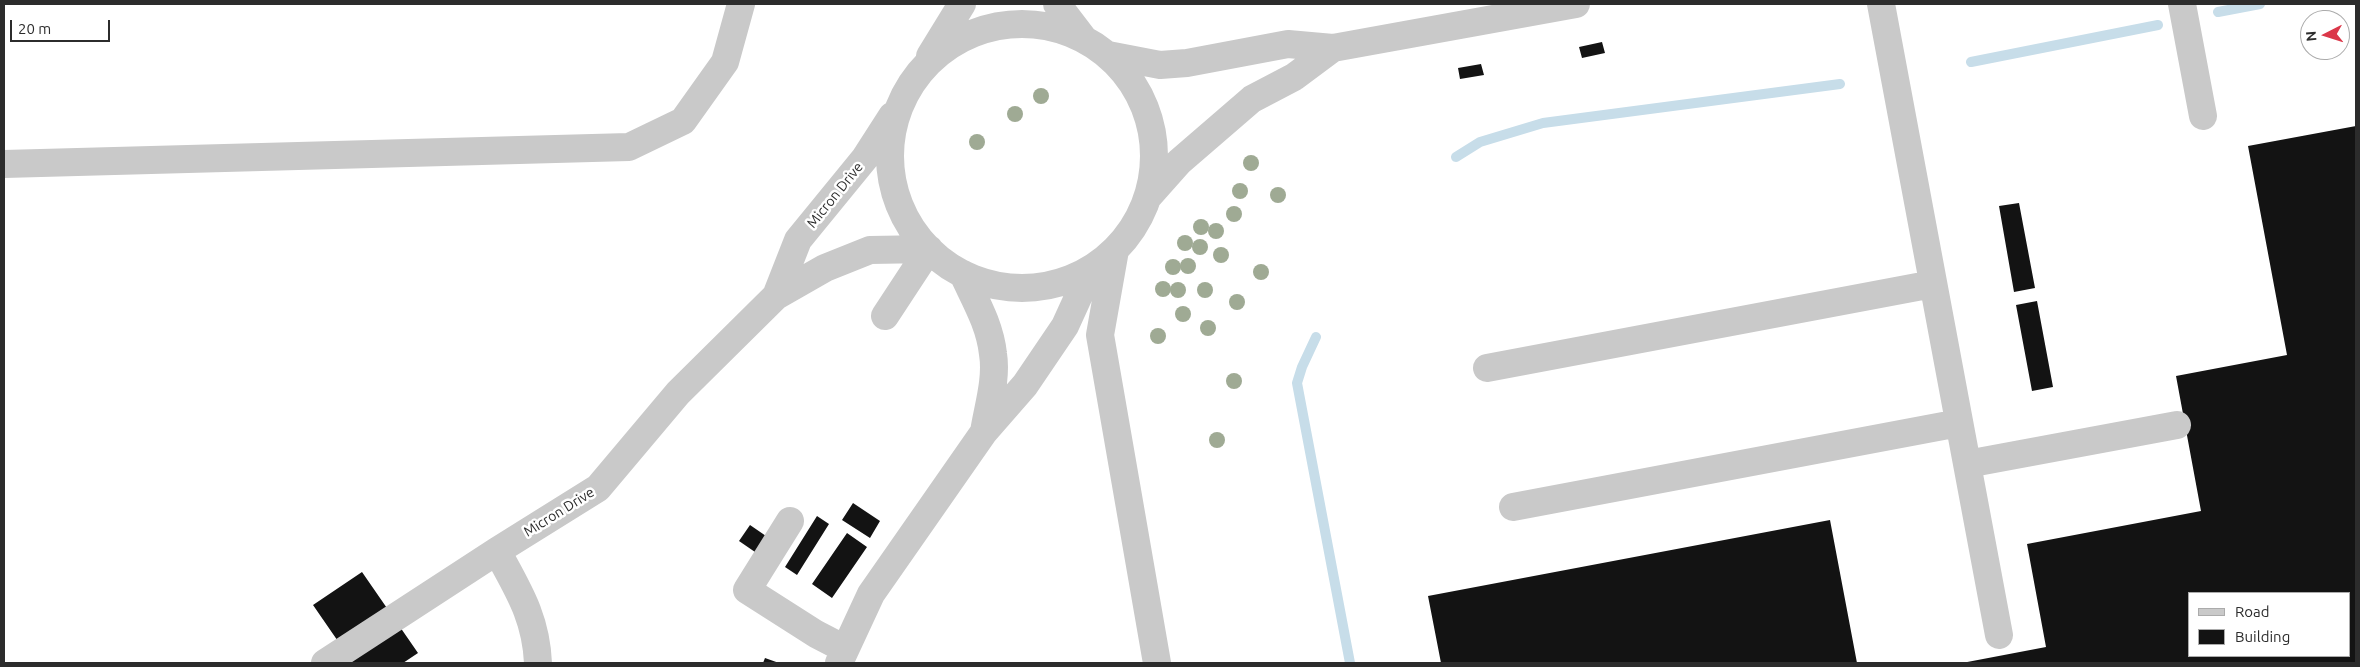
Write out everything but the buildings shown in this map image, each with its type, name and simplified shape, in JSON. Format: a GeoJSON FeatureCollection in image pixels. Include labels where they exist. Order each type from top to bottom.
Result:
{"type":"FeatureCollection","features":[{"type":"Feature","properties":{"kind":"lane"},"geometry":{"type":"LineString","coordinates":[[4,164],[629,147],[683,121],[725,62],[741,4]]}},
{"type":"Feature","properties":{"kind":"lane"},"geometry":{"type":"LineString","coordinates":[[921,70],[947,47],[979,30],[1014,23],[1049,26],[1082,38],[1108,55],[1126,74],[1140,96],[1149,120],[1153,146],[1153,164],[1147,198],[1134,226],[1115,250],[1091,268],[1067,280],[1041,287],[1014,288],[988,284],[963,274],[929,250],[909,224],[896,194],[892,170],[892,130],[903,98],[962,4]]}},
{"type":"Feature","properties":{"kind":"lane"},"geometry":{"type":"LineString","coordinates":[[1057,4],[1082,38]]}},
{"type":"Feature","properties":{"kind":"lane"},"geometry":{"type":"LineString","coordinates":[[1108,55],[1160,65],[1187,63],[1288,44],[1333,48],[1576,4]]}},
{"type":"Feature","properties":{"kind":"lane"},"geometry":{"type":"LineString","coordinates":[[1881,4],[1999,635]]}},
{"type":"Feature","properties":{"kind":"lane"},"geometry":{"type":"LineString","coordinates":[[2182,4],[2203,116]]}},
{"type":"Feature","properties":{"kind":"lane"},"geometry":{"type":"LineString","coordinates":[[1147,198],[1179,162],[1233,114],[1252,99],[1294,77],[1333,48]]}},
{"type":"Feature","properties":{"kind":"lane","name":"Micron Drive"},"geometry":{"type":"LineString","coordinates":[[776,296],[798,240],[865,158],[903,98]]}},
{"type":"Feature","properties":{"kind":"lane","name":"Micron Drive"},"geometry":{"type":"LineString","coordinates":[[325,663],[598,488],[678,393],[776,296],[825,268],[870,250],[929,250]]}},
{"type":"Feature","properties":{"kind":"lane"},"geometry":{"type":"LineString","coordinates":[[885,316],[929,250]]}},
{"type":"Feature","properties":{"kind":"lane"},"geometry":{"type":"LineString","coordinates":[[1115,250],[1100,335],[1157,663]]}},
{"type":"Feature","properties":{"kind":"lane"},"geometry":{"type":"LineString","coordinates":[[790,520],[747,590],[816,634],[842,656],[871,594],[984,432],[1025,385],[1065,326],[1091,268]]}},
{"type":"Feature","properties":{"kind":"lane"},"geometry":{"type":"LineString","coordinates":[[963,274],[985,319],[994,355],[993,383],[984,432]]}},
{"type":"Feature","properties":{"kind":"lane"},"geometry":{"type":"LineString","coordinates":[[1487,368],[1933,284]]}},
{"type":"Feature","properties":{"kind":"lane"},"geometry":{"type":"LineString","coordinates":[[1512,507],[1959,423]]}},
{"type":"Feature","properties":{"kind":"lane"},"geometry":{"type":"LineString","coordinates":[[1967,464],[2177,425]]}},
{"type":"Feature","properties":{"kind":"lane"},"geometry":{"type":"LineString","coordinates":[[497,551],[526,604],[537,638],[538,663]]}},
{"type":"Feature","properties":{"kind":"waterway"},"geometry":{"type":"LineString","coordinates":[[2218,12],[2260,4]]}},
{"type":"Feature","properties":{"kind":"waterway"},"geometry":{"type":"LineString","coordinates":[[1971,62],[2158,25]]}},
{"type":"Feature","properties":{"kind":"waterway"},"geometry":{"type":"LineString","coordinates":[[1456,157],[1480,142],[1543,123],[1840,84]]}},
{"type":"Feature","properties":{"kind":"waterway"},"geometry":{"type":"LineString","coordinates":[[1316,337],[1297,383],[1350,663]]}}]}
